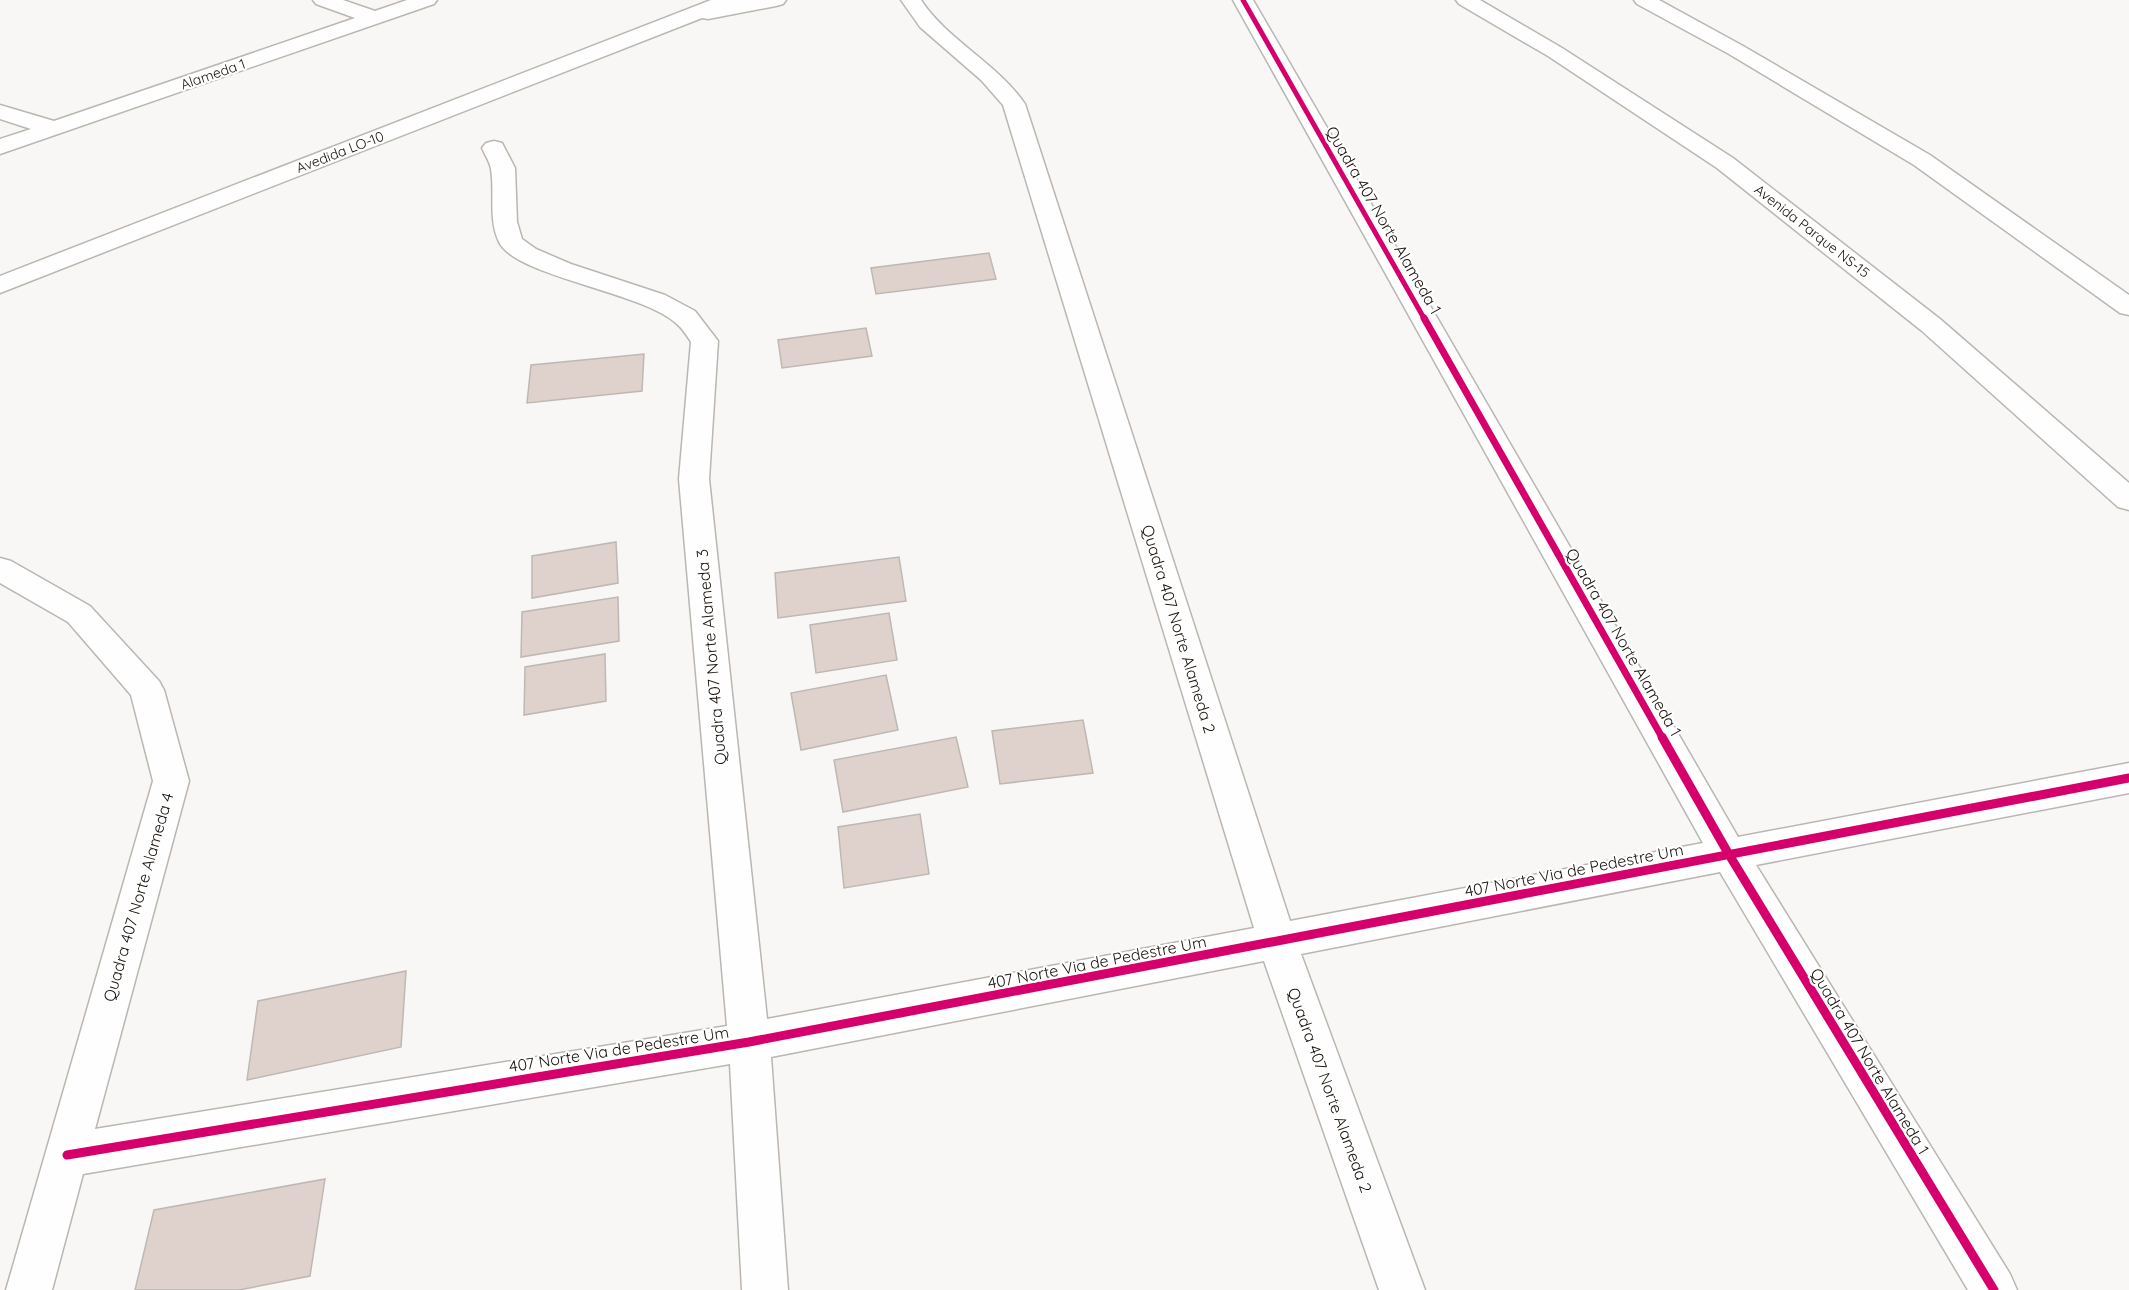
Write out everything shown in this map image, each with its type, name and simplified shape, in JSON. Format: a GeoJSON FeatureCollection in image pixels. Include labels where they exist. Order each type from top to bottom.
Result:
{"type":"FeatureCollection","features":[{"type":"Feature","properties":{"kind":"street"},"geometry":{"type":"LineString","coordinates":[[323,0],[375,18]]}},
{"type":"Feature","properties":{"kind":"street","name":"Alameda 1"},"geometry":{"type":"LineString","coordinates":[[0,147],[427,0]]}},
{"type":"Feature","properties":{"kind":"street"},"geometry":{"type":"LineString","coordinates":[[679,18],[729,0]]}},
{"type":"Feature","properties":{"kind":"street"},"geometry":{"type":"LineString","coordinates":[[679,18],[776,0]]}},
{"type":"Feature","properties":{"kind":"street","name":"Quadra 407 Norte Alameda 2"},"geometry":{"type":"LineString","coordinates":[[911,0],[921,18],[944,40],[988,74],[1014,104],[1277,941],[1401,1290]]}},
{"type":"Feature","properties":{"kind":"street","name":"Quadra 407 Norte Alameda 1"},"geometry":{"type":"LineString","coordinates":[[1243,0],[1728,853],[1994,1290]]}},
{"type":"Feature","properties":{"kind":"street","name":"Avenida Parque NS-15"},"geometry":{"type":"LineString","coordinates":[[1466,0],[1555,52],[1725,163],[1931,325],[2129,500]]}},
{"type":"Feature","properties":{"kind":"street"},"geometry":{"type":"LineString","coordinates":[[1644,0],[1736,50],[1922,160],[2129,307]]}},
{"type":"Feature","properties":{"kind":"street","name":"Avedida LO-10"},"geometry":{"type":"LineString","coordinates":[[0,285],[679,18]]}},
{"type":"Feature","properties":{"kind":"street"},"geometry":{"type":"LineString","coordinates":[[0,112],[53,128]]}},
{"type":"Feature","properties":{"kind":"street","name":"Quadra 407 Norte Alameda 3"},"geometry":{"type":"LineString","coordinates":[[494,148],[503,168],[505,222],[511,243],[527,254],[562,269],[656,301],[686,317],[705,341],[694,479],[748,1042],[765,1290]]}},
{"type":"Feature","properties":{"kind":"street","name":"Quadra 407 Norte Alameda 4"},"geometry":{"type":"LineString","coordinates":[[0,569],[79,614],[147,690],[171,781],[29,1290]]}},
{"type":"Feature","properties":{"kind":"street","name":"407 Norte Via de Pedestre Um"},"geometry":{"type":"LineString","coordinates":[[67,1155],[748,1042],[2129,778]]}},
{"type":"Feature","properties":{"kind":"building"},"geometry":{"type":"Polygon","coordinates":[[[989,253],[996,279],[876,294],[871,268],[989,253]]]}},
{"type":"Feature","properties":{"kind":"building"},"geometry":{"type":"Polygon","coordinates":[[[866,328],[872,356],[782,368],[778,340],[866,328]]]}},
{"type":"Feature","properties":{"kind":"building"},"geometry":{"type":"Polygon","coordinates":[[[644,354],[642,391],[527,403],[531,365],[644,354]]]}},
{"type":"Feature","properties":{"kind":"building"},"geometry":{"type":"Polygon","coordinates":[[[616,542],[618,583],[532,598],[532,556],[616,542]]]}},
{"type":"Feature","properties":{"kind":"building"},"geometry":{"type":"Polygon","coordinates":[[[899,557],[906,601],[778,618],[775,573],[899,557]]]}},
{"type":"Feature","properties":{"kind":"building"},"geometry":{"type":"Polygon","coordinates":[[[618,597],[619,641],[521,657],[522,612],[618,597]]]}},
{"type":"Feature","properties":{"kind":"building"},"geometry":{"type":"Polygon","coordinates":[[[889,613],[897,660],[816,673],[810,625],[889,613]]]}},
{"type":"Feature","properties":{"kind":"building"},"geometry":{"type":"Polygon","coordinates":[[[605,654],[606,701],[524,715],[525,667],[605,654]]]}},
{"type":"Feature","properties":{"kind":"building"},"geometry":{"type":"Polygon","coordinates":[[[886,675],[898,730],[801,750],[791,693],[886,675]]]}},
{"type":"Feature","properties":{"kind":"building"},"geometry":{"type":"Polygon","coordinates":[[[1083,720],[1093,773],[1000,784],[992,731],[1083,720]]]}},
{"type":"Feature","properties":{"kind":"building"},"geometry":{"type":"Polygon","coordinates":[[[956,737],[968,787],[843,812],[834,760],[956,737]]]}},
{"type":"Feature","properties":{"kind":"building"},"geometry":{"type":"Polygon","coordinates":[[[920,814],[929,874],[844,888],[838,827],[920,814]]]}},
{"type":"Feature","properties":{"kind":"building"},"geometry":{"type":"Polygon","coordinates":[[[406,971],[401,1047],[247,1080],[258,1001],[406,971]]]}},
{"type":"Feature","properties":{"kind":"building"},"geometry":{"type":"Polygon","coordinates":[[[325,1179],[310,1276],[239,1290],[135,1290],[154,1210],[325,1179]]]}},
{"type":"Feature","properties":{"kind":"cycle path"},"geometry":{"type":"LineString","coordinates":[[1243,0],[1728,853],[1994,1290]]}},
{"type":"Feature","properties":{"kind":"cycle path"},"geometry":{"type":"LineString","coordinates":[[67,1155],[749,1042],[2129,778]]}}]}
